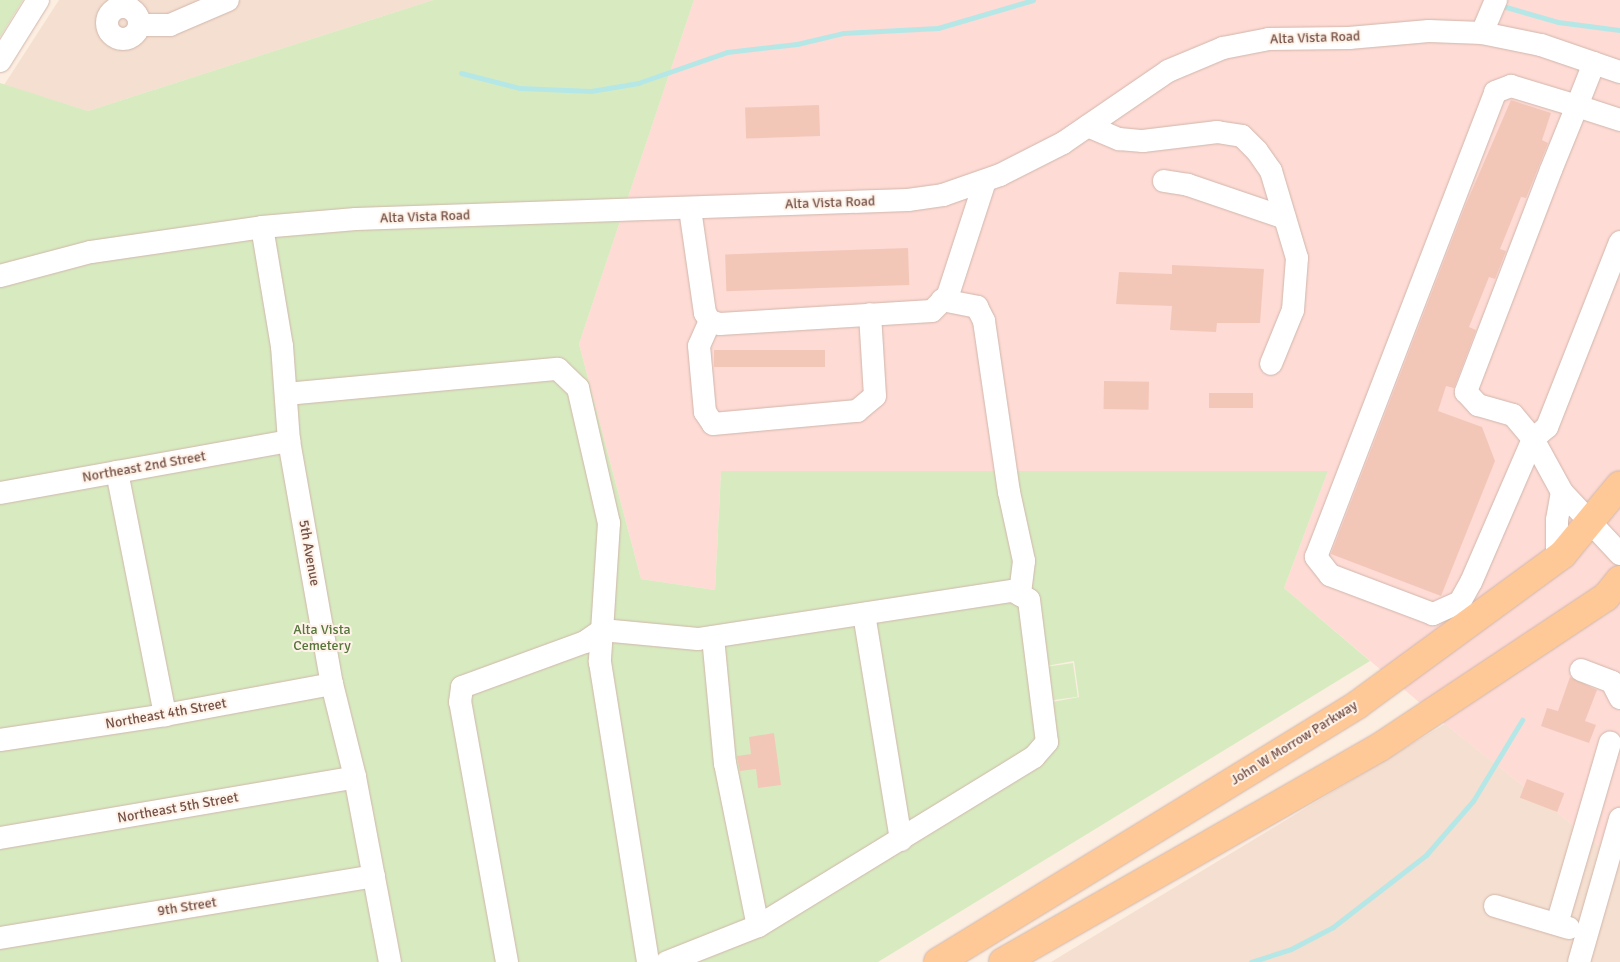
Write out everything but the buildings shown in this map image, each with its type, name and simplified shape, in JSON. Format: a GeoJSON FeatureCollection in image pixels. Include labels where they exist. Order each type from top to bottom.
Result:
{"type":"FeatureCollection","features":[{"type":"Feature","properties":{"kind":"main road","name":"John W Morrow Parkway"},"geometry":{"type":"LineString","coordinates":[[938,962],[1357,705],[1557,559],[1620,486]]}},
{"type":"Feature","properties":{"kind":"main road"},"geometry":{"type":"LineString","coordinates":[[1003,962],[1380,747],[1606,597],[1620,580]]}},
{"type":"Feature","properties":{"kind":"street"},"geometry":{"type":"LineString","coordinates":[[0,61],[38,0]]}},
{"type":"Feature","properties":{"kind":"street"},"geometry":{"type":"LineString","coordinates":[[139,25],[170,25],[228,0]]}},
{"type":"Feature","properties":{"kind":"street"},"geometry":{"type":"LineString","coordinates":[[1482,33],[1496,0]]}},
{"type":"Feature","properties":{"kind":"street","name":"Alta Vista Road"},"geometry":{"type":"LineString","coordinates":[[0,276],[90,252],[262,227],[356,219],[690,209],[908,200],[943,195],[985,181],[1063,143],[1168,71],[1223,48],[1269,39],[1349,38],[1429,30],[1482,33],[1541,45],[1620,72]]}},
{"type":"Feature","properties":{"kind":"street"},"geometry":{"type":"LineString","coordinates":[[1594,63],[1466,392],[1478,405],[1513,416],[1532,439],[1562,492],[1620,554]]}},
{"type":"Feature","properties":{"kind":"street"},"geometry":{"type":"LineString","coordinates":[[1620,120],[1511,86],[1495,92],[1316,557],[1330,575],[1433,614],[1460,602],[1532,439],[1547,426],[1620,242]]}},
{"type":"Feature","properties":{"kind":"street"},"geometry":{"type":"LineString","coordinates":[[1088,126],[1119,139],[1143,141],[1217,132],[1242,136],[1258,151],[1272,171],[1296,258],[1292,310],[1271,364]]}},
{"type":"Feature","properties":{"kind":"street"},"geometry":{"type":"LineString","coordinates":[[690,209],[705,313],[710,321],[720,324],[932,311],[948,295],[966,245],[985,181]]}},
{"type":"Feature","properties":{"kind":"street"},"geometry":{"type":"LineString","coordinates":[[1164,181],[1188,185],[1285,218]]}},
{"type":"Feature","properties":{"kind":"street","name":"5th Avenue"},"geometry":{"type":"LineString","coordinates":[[262,227],[282,346],[289,441],[332,684],[355,777],[390,962]]}},
{"type":"Feature","properties":{"kind":"street"},"geometry":{"type":"LineString","coordinates":[[942,300],[977,307],[984,321],[1008,492],[1024,561],[1020,595]]}},
{"type":"Feature","properties":{"kind":"street"},"geometry":{"type":"LineString","coordinates":[[710,321],[699,346],[705,412],[713,424],[857,412],[875,396],[870,314]]}},
{"type":"Feature","properties":{"kind":"street"},"geometry":{"type":"LineString","coordinates":[[286,394],[558,369],[578,388],[609,523],[600,662],[648,962]]}},
{"type":"Feature","properties":{"kind":"street","name":"Northeast 2nd Street"},"geometry":{"type":"LineString","coordinates":[[0,493],[289,441]]}},
{"type":"Feature","properties":{"kind":"street"},"geometry":{"type":"LineString","coordinates":[[117,472],[165,715]]}},
{"type":"Feature","properties":{"kind":"street"},"geometry":{"type":"LineString","coordinates":[[1557,559],[1557,520],[1562,492]]}},
{"type":"Feature","properties":{"kind":"street"},"geometry":{"type":"LineString","coordinates":[[507,962],[460,702],[462,687],[585,642],[602,630],[698,639],[1013,591],[1029,600],[1047,742],[1034,757],[758,926],[667,962]]}},
{"type":"Feature","properties":{"kind":"street"},"geometry":{"type":"LineString","coordinates":[[864,614],[901,840]]}},
{"type":"Feature","properties":{"kind":"street"},"geometry":{"type":"LineString","coordinates":[[713,637],[725,763],[758,926]]}},
{"type":"Feature","properties":{"kind":"street"},"geometry":{"type":"LineString","coordinates":[[1581,670],[1612,682],[1620,698]]}},
{"type":"Feature","properties":{"kind":"street","name":"Northeast 4th Street"},"geometry":{"type":"LineString","coordinates":[[0,740],[165,715],[332,684]]}},
{"type":"Feature","properties":{"kind":"street"},"geometry":{"type":"LineString","coordinates":[[1556,924],[1610,743]]}},
{"type":"Feature","properties":{"kind":"street","name":"Northeast 5th Street"},"geometry":{"type":"LineString","coordinates":[[0,838],[355,777]]}},
{"type":"Feature","properties":{"kind":"street"},"geometry":{"type":"LineString","coordinates":[[1579,962],[1620,819]]}},
{"type":"Feature","properties":{"kind":"street","name":"9th Street"},"geometry":{"type":"LineString","coordinates":[[0,938],[374,876]]}},
{"type":"Feature","properties":{"kind":"street"},"geometry":{"type":"LineString","coordinates":[[1494,906],[1587,932]]}},
{"type":"Feature","properties":{"kind":"shaded area"},"geometry":{"type":"Polygon","coordinates":[[[59,0],[433,0],[88,111],[4,85],[59,0]]]}},
{"type":"Feature","properties":{"kind":"shaded area"},"geometry":{"type":"Polygon","coordinates":[[[694,0],[1620,0],[1620,850],[1602,848],[1445,724],[1284,588],[1328,471],[721,471],[715,590],[641,579],[579,344],[694,0]]]}},
{"type":"Feature","properties":{"kind":"shaded area"},"geometry":{"type":"Polygon","coordinates":[[[1445,724],[1602,848],[1620,850],[1620,962],[1051,962],[1445,724]]]}},
{"type":"Feature","properties":{"kind":"green space"},"geometry":{"type":"Polygon","coordinates":[[[0,0],[23,0],[0,37],[0,0]]]}},
{"type":"Feature","properties":{"kind":"green space","name":"Alta Vista Cemetery"},"geometry":{"type":"Polygon","coordinates":[[[433,0],[694,0],[579,344],[641,579],[715,590],[721,471],[1328,471],[1284,588],[1370,661],[878,962],[0,962],[0,83],[88,111],[433,0]],[[1074,661],[1046,666],[1052,702],[1079,697],[1074,661]]]}},
{"type":"Feature","properties":{"kind":"green space"},"geometry":{"type":"Polygon","coordinates":[[[1073,663],[1078,697],[1053,700],[1048,666],[1073,663]]]}},
{"type":"Feature","properties":{"kind":"waterway"},"geometry":{"type":"LineString","coordinates":[[461,73],[520,88],[591,91],[638,83],[727,52],[797,44],[843,33],[938,28],[1033,0]]}},
{"type":"Feature","properties":{"kind":"waterway"},"geometry":{"type":"LineString","coordinates":[[1499,5],[1558,22],[1620,30]]}},
{"type":"Feature","properties":{"kind":"waterway"},"geometry":{"type":"LineString","coordinates":[[1251,962],[1291,949],[1333,927],[1426,855],[1473,801],[1522,720]]}}]}
